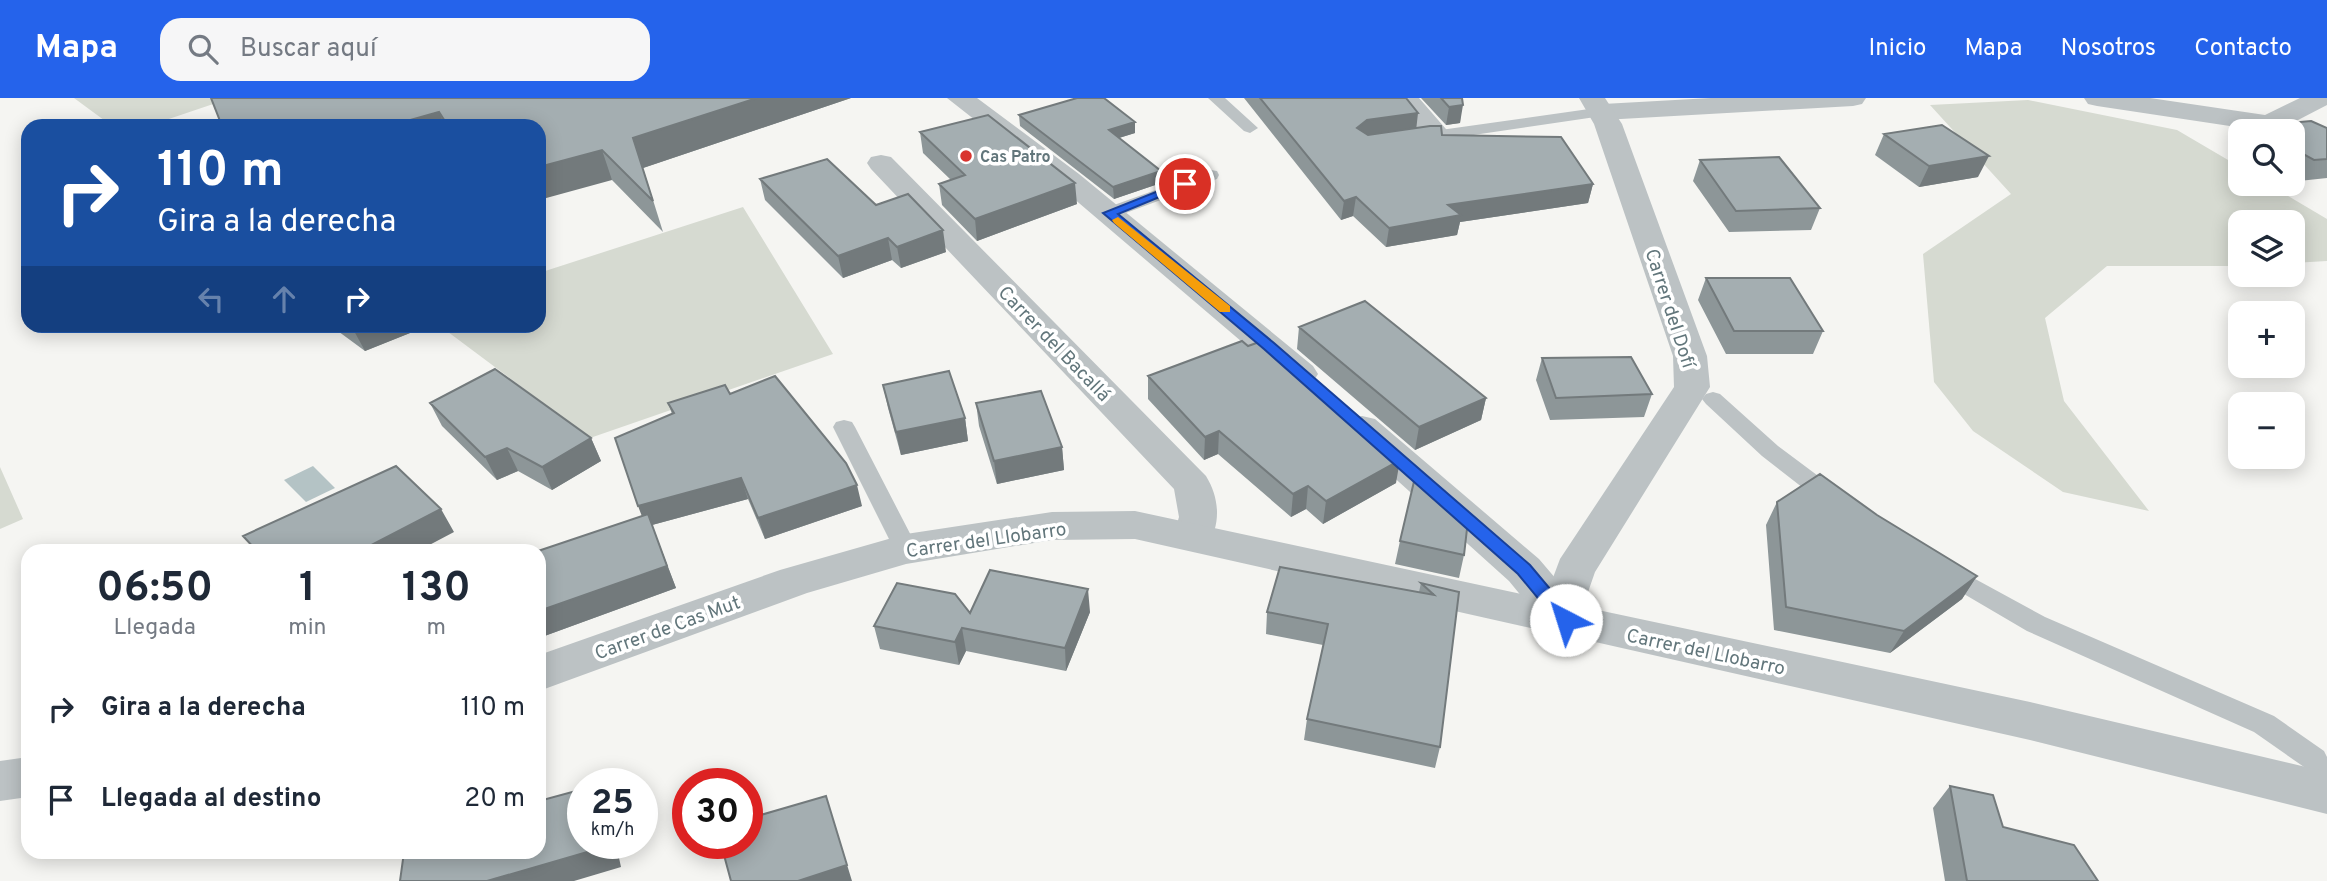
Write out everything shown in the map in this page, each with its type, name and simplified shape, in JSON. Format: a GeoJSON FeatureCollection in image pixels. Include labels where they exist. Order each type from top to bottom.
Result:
{"type":"FeatureCollection","features":[{"type":"Feature","properties":{"kind":"street"},"geometry":{"type":"LineString","coordinates":[[960,98],[1110,213],[1331,400],[1524,570],[1566,620]]}},
{"type":"Feature","properties":{"kind":"street"},"geometry":{"type":"LineString","coordinates":[[1405,98],[1438,135]]}},
{"type":"Feature","properties":{"kind":"street"},"geometry":{"type":"LineString","coordinates":[[1597,105],[1853,98]]}},
{"type":"Feature","properties":{"kind":"street"},"geometry":{"type":"LineString","coordinates":[[2097,98],[2269,124],[2292,125],[2321,98]]}},
{"type":"Feature","properties":{"kind":"street","name":"Carrer del Dofí"},"geometry":{"type":"LineString","coordinates":[[1566,620],[1566,595],[1575,570],[1692,387],[1693,374],[1690,356],[1597,105]]}},
{"type":"Feature","properties":{"kind":"street","name":"Carrer del Bacallá"},"geometry":{"type":"LineString","coordinates":[[881,163],[1192,485],[1199,517],[1193,537]]}},
{"type":"Feature","properties":{"kind":"street","name":"Carrer del Llobarro"},"geometry":{"type":"LineString","coordinates":[[795,581],[906,549],[1052,526],[1135,525],[2030,721],[2327,793]]}},
{"type":"Feature","properties":{"kind":"street","name":"Carrer de Cas Mut"},"geometry":{"type":"LineString","coordinates":[[546,670],[795,581]]}},
{"type":"Feature","properties":{"kind":"street"},"geometry":{"type":"LineString","coordinates":[[0,781],[21,778]]}},
{"type":"Feature","properties":{"kind":"lane"},"geometry":{"type":"LineString","coordinates":[[1216,98],[1250,128]]}},
{"type":"Feature","properties":{"kind":"lane"},"geometry":{"type":"LineString","coordinates":[[1401,141],[1597,105]]}},
{"type":"Feature","properties":{"kind":"lane"},"geometry":{"type":"LineString","coordinates":[[1110,213],[1211,175]]}},
{"type":"Feature","properties":{"kind":"lane"},"geometry":{"type":"LineString","coordinates":[[1713,399],[1770,451],[1853,514]]}},
{"type":"Feature","properties":{"kind":"lane"},"geometry":{"type":"LineString","coordinates":[[844,427],[906,549]]}},
{"type":"Feature","properties":{"kind":"lane"},"geometry":{"type":"LineString","coordinates":[[1920,557],[2036,624],[2264,724],[2314,759],[2327,785]]}},
{"type":"Feature","properties":{"kind":"shaded area"},"geometry":{"type":"Polygon","coordinates":[[[74,98],[231,98],[169,119],[102,119],[74,98]]]}},
{"type":"Feature","properties":{"kind":"shaded area"},"geometry":{"type":"Polygon","coordinates":[[[2028,100],[2177,130],[2228,160],[2228,196],[2288,196],[2327,219],[2327,261],[2305,262],[2305,210],[2228,210],[2228,266],[2107,266],[2045,318],[2064,401],[2149,511],[2063,492],[1973,431],[1934,382],[1923,254],[2011,194],[1930,105],[2028,100]]]}},
{"type":"Feature","properties":{"kind":"shaded area"},"geometry":{"type":"Polygon","coordinates":[[[743,207],[833,354],[590,438],[449,333],[546,333],[546,271],[743,207]]]}},
{"type":"Feature","properties":{"kind":"shaded area"},"geometry":{"type":"Polygon","coordinates":[[[313,466],[335,488],[306,502],[284,480],[313,466]]]}},
{"type":"Feature","properties":{"kind":"shaded area"},"geometry":{"type":"Polygon","coordinates":[[[0,467],[23,519],[0,529],[0,467]]]}},
{"type":"Feature","properties":{"kind":"building"},"geometry":{"type":"Polygon","coordinates":[[[211,98],[757,98],[633,138],[653,201],[602,150],[546,165],[546,119],[444,119],[439,112],[414,119],[219,119],[211,98]]]}},
{"type":"Feature","properties":{"kind":"building"},"geometry":{"type":"Polygon","coordinates":[[[1077,98],[1104,98],[1135,122],[1109,130],[1161,171],[1113,187],[1019,115],[1077,98]]]}},
{"type":"Feature","properties":{"kind":"building"},"geometry":{"type":"Polygon","coordinates":[[[1260,98],[1406,98],[1418,113],[1367,120],[1357,128],[1368,135],[1441,126],[1442,135],[1561,137],[1593,184],[1448,205],[1461,215],[1389,228],[1356,197],[1344,201],[1260,98]]]}},
{"type":"Feature","properties":{"kind":"building"},"geometry":{"type":"Polygon","coordinates":[[[1441,98],[1462,98],[1463,105],[1449,107],[1441,98]]]}},
{"type":"Feature","properties":{"kind":"building"},"geometry":{"type":"Polygon","coordinates":[[[988,115],[1075,183],[975,219],[939,184],[965,175],[920,132],[988,115]]]}},
{"type":"Feature","properties":{"kind":"building"},"geometry":{"type":"Polygon","coordinates":[[[2311,121],[2327,128],[2327,159],[2314,160],[2305,155],[2305,122],[2311,121]]]}},
{"type":"Feature","properties":{"kind":"building"},"geometry":{"type":"Polygon","coordinates":[[[1942,125],[1989,156],[1929,166],[1884,134],[1942,125]]]}},
{"type":"Feature","properties":{"kind":"building"},"geometry":{"type":"Polygon","coordinates":[[[1779,157],[1820,208],[1736,211],[1700,160],[1779,157]]]}},
{"type":"Feature","properties":{"kind":"building"},"geometry":{"type":"Polygon","coordinates":[[[827,159],[876,205],[908,194],[943,230],[897,247],[888,238],[838,256],[760,179],[827,159]]]}},
{"type":"Feature","properties":{"kind":"building"},"geometry":{"type":"Polygon","coordinates":[[[1706,278],[1790,278],[1823,331],[1734,331],[1706,278]]]}},
{"type":"Feature","properties":{"kind":"building"},"geometry":{"type":"Polygon","coordinates":[[[1365,301],[1486,398],[1419,427],[1299,327],[1365,301]]]}},
{"type":"Feature","properties":{"kind":"building"},"geometry":{"type":"Polygon","coordinates":[[[1265,340],[1400,460],[1326,501],[1308,486],[1293,494],[1219,431],[1205,437],[1148,376],[1242,341],[1248,346],[1265,340]]]}},
{"type":"Feature","properties":{"kind":"building"},"geometry":{"type":"Polygon","coordinates":[[[1631,357],[1652,394],[1556,398],[1542,358],[1631,357]]]}},
{"type":"Feature","properties":{"kind":"building"},"geometry":{"type":"Polygon","coordinates":[[[495,369],[591,438],[542,467],[507,448],[485,457],[430,403],[495,369]]]}},
{"type":"Feature","properties":{"kind":"building"},"geometry":{"type":"Polygon","coordinates":[[[949,371],[965,418],[896,432],[883,385],[949,371]]]}},
{"type":"Feature","properties":{"kind":"building"},"geometry":{"type":"Polygon","coordinates":[[[775,376],[846,463],[857,485],[758,518],[741,478],[638,506],[615,438],[674,413],[668,403],[725,385],[730,394],[775,376]]]}},
{"type":"Feature","properties":{"kind":"building"},"geometry":{"type":"Polygon","coordinates":[[[1041,391],[1062,447],[994,461],[976,403],[1041,391]]]}},
{"type":"Feature","properties":{"kind":"building"},"geometry":{"type":"Polygon","coordinates":[[[396,466],[441,509],[374,544],[250,544],[243,536],[396,466]]]}},
{"type":"Feature","properties":{"kind":"building"},"geometry":{"type":"Polygon","coordinates":[[[1416,473],[1468,520],[1464,555],[1400,541],[1416,473]]]}},
{"type":"Feature","properties":{"kind":"building"},"geometry":{"type":"Polygon","coordinates":[[[1820,474],[1877,515],[1977,576],[1904,631],[1786,607],[1777,502],[1820,474]]]}},
{"type":"Feature","properties":{"kind":"building"},"geometry":{"type":"Polygon","coordinates":[[[648,514],[667,566],[546,609],[546,548],[648,514]]]}},
{"type":"Feature","properties":{"kind":"building"},"geometry":{"type":"Polygon","coordinates":[[[1280,567],[1434,595],[1421,583],[1459,592],[1440,747],[1307,719],[1328,624],[1267,612],[1280,567]]]}},
{"type":"Feature","properties":{"kind":"building"},"geometry":{"type":"Polygon","coordinates":[[[990,570],[1088,589],[1065,648],[962,628],[955,642],[874,626],[897,583],[955,594],[970,613],[990,570]]]}},
{"type":"Feature","properties":{"kind":"building"},"geometry":{"type":"Polygon","coordinates":[[[1950,786],[1993,795],[2003,827],[2074,845],[2098,881],[1967,881],[1950,786]]]}},
{"type":"Feature","properties":{"kind":"building"},"geometry":{"type":"Polygon","coordinates":[[[567,793],[567,858],[487,881],[400,881],[403,859],[546,859],[546,799],[567,793]]]}},
{"type":"Feature","properties":{"kind":"building"},"geometry":{"type":"Polygon","coordinates":[[[826,796],[847,865],[798,881],[731,881],[725,859],[763,859],[763,814],[826,796]]]}},
{"type":"Feature","properties":{"kind":"slow traffic"},"geometry":{"type":"LineString","coordinates":[[1118,220],[1225,309]]}},
{"type":"Feature","properties":{"kind":"place","name":"Cas Patro"},"geometry":{"type":"Point","coordinates":[966,156]}},
{"type":"Feature","properties":{"kind":"route"},"geometry":{"type":"LineString","coordinates":[[1185,184],[1110,213],[1269,346],[1524,570],[1566,620]]}}]}
